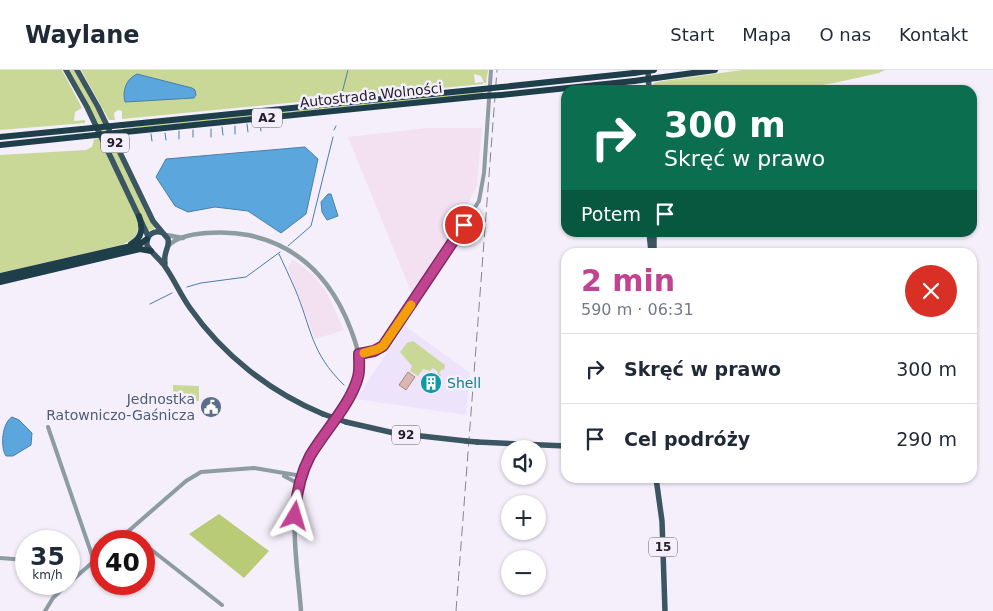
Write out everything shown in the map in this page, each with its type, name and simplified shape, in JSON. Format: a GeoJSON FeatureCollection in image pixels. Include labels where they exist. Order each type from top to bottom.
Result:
{"type":"FeatureCollection","features":[{"type":"Feature","properties":{"kind":"highway","name":"Autostrada Wolności"},"geometry":{"type":"LineString","coordinates":[[0,145],[483,93],[502,87],[654,70]]}},
{"type":"Feature","properties":{"kind":"highway","name":"Autostrada Wolności"},"geometry":{"type":"LineString","coordinates":[[593,85],[715,70]]}},
{"type":"Feature","properties":{"kind":"highway","name":"Autostrada Wolności"},"geometry":{"type":"LineString","coordinates":[[0,136],[483,93],[501,94],[561,88]]}},
{"type":"Feature","properties":{"kind":"highway"},"geometry":{"type":"LineString","coordinates":[[125,246],[136,241],[140,236],[142,227],[139,216]]}},
{"type":"Feature","properties":{"kind":"highway"},"geometry":{"type":"LineString","coordinates":[[0,276],[140,244],[148,238]]}},
{"type":"Feature","properties":{"kind":"highway"},"geometry":{"type":"LineString","coordinates":[[0,282],[140,249],[152,252]]}},
{"type":"Feature","properties":{"kind":"main road","name":"92"},"geometry":{"type":"LineString","coordinates":[[66,70],[87,107],[139,216],[148,238],[147,245],[165,266],[181,295],[201,323],[238,361],[275,388],[323,414],[346,422],[394,433],[466,441],[561,446]]}},
{"type":"Feature","properties":{"kind":"main road","name":"92"},"geometry":{"type":"LineString","coordinates":[[77,70],[98,107],[153,221],[165,234],[165,266]]}},
{"type":"Feature","properties":{"kind":"main road"},"geometry":{"type":"LineString","coordinates":[[648,70],[648,85]]}},
{"type":"Feature","properties":{"kind":"main road"},"geometry":{"type":"LineString","coordinates":[[148,238],[157,231],[165,234]]}},
{"type":"Feature","properties":{"kind":"main road"},"geometry":{"type":"LineString","coordinates":[[152,252],[166,248]]}},
{"type":"Feature","properties":{"kind":"main road","name":"15"},"geometry":{"type":"LineString","coordinates":[[658,483],[665,611]]}},
{"type":"Feature","properties":{"kind":"street"},"geometry":{"type":"LineString","coordinates":[[359,354],[374,351],[383,346],[479,201],[484,174],[491,70]]}},
{"type":"Feature","properties":{"kind":"street"},"geometry":{"type":"LineString","coordinates":[[166,248],[183,238],[216,232],[244,234],[276,245],[301,259],[321,276],[335,296],[344,314],[359,354],[358,378],[352,392],[310,457],[299,484],[295,524],[301,611]]}},
{"type":"Feature","properties":{"kind":"street"},"geometry":{"type":"LineString","coordinates":[[165,234],[183,238]]}},
{"type":"Feature","properties":{"kind":"street"},"geometry":{"type":"LineString","coordinates":[[48,427],[90,549]]}},
{"type":"Feature","properties":{"kind":"street"},"geometry":{"type":"LineString","coordinates":[[129,530],[186,481],[201,472],[254,468],[302,476]]}},
{"type":"Feature","properties":{"kind":"street"},"geometry":{"type":"LineString","coordinates":[[282,474],[299,484]]}},
{"type":"Feature","properties":{"kind":"street"},"geometry":{"type":"LineString","coordinates":[[155,553],[222,605]]}},
{"type":"Feature","properties":{"kind":"street"},"geometry":{"type":"LineString","coordinates":[[0,558],[15,559]]}},
{"type":"Feature","properties":{"kind":"street"},"geometry":{"type":"LineString","coordinates":[[80,573],[90,564]]}},
{"type":"Feature","properties":{"kind":"street"},"geometry":{"type":"LineString","coordinates":[[45,611],[56,595]]}},
{"type":"Feature","properties":{"kind":"shaded area"},"geometry":{"type":"Polygon","coordinates":[[[427,128],[482,128],[477,185],[467,206],[412,294],[348,137],[427,128]]]}},
{"type":"Feature","properties":{"kind":"shaded area"},"geometry":{"type":"Polygon","coordinates":[[[293,259],[314,276],[327,293],[344,330],[315,339],[288,268],[293,259]]]}},
{"type":"Feature","properties":{"kind":"shaded area"},"geometry":{"type":"Polygon","coordinates":[[[405,326],[470,373],[466,415],[356,399],[405,326]]]}},
{"type":"Feature","properties":{"kind":"green space"},"geometry":{"type":"Polygon","coordinates":[[[0,70],[62,70],[82,108],[75,112],[74,121],[85,120],[85,123],[0,130],[0,70]]]}},
{"type":"Feature","properties":{"kind":"green space"},"geometry":{"type":"Polygon","coordinates":[[[68,70],[75,70],[102,120],[155,228],[148,231],[68,70]]]}},
{"type":"Feature","properties":{"kind":"green space"},"geometry":{"type":"Polygon","coordinates":[[[81,70],[488,70],[486,83],[484,83],[481,76],[474,74],[475,83],[483,82],[483,84],[122,119],[122,111],[118,110],[114,113],[115,120],[109,120],[81,70]]]}},
{"type":"Feature","properties":{"kind":"green space"},"geometry":{"type":"Polygon","coordinates":[[[742,70],[885,70],[879,73],[823,85],[653,85],[656,82],[742,70]]]}},
{"type":"Feature","properties":{"kind":"green space"},"geometry":{"type":"Polygon","coordinates":[[[483,92],[483,94],[123,128],[483,92]]]}},
{"type":"Feature","properties":{"kind":"green space"},"geometry":{"type":"Polygon","coordinates":[[[99,138],[136,216],[138,231],[134,237],[121,245],[0,273],[0,155],[86,150],[92,147],[94,139],[99,138]]]}},
{"type":"Feature","properties":{"kind":"green space"},"geometry":{"type":"Polygon","coordinates":[[[413,341],[445,365],[444,370],[442,369],[439,373],[441,375],[439,378],[436,375],[438,372],[433,368],[430,371],[423,369],[418,376],[410,371],[412,366],[400,352],[407,343],[413,341]]]}},
{"type":"Feature","properties":{"kind":"green space"},"geometry":{"type":"Polygon","coordinates":[[[173,385],[199,386],[199,401],[173,401],[173,385]]]}},
{"type":"Feature","properties":{"kind":"green space"},"geometry":{"type":"Polygon","coordinates":[[[219,514],[269,551],[244,578],[189,534],[219,514]]]}},
{"type":"Feature","properties":{"kind":"water"},"geometry":{"type":"Polygon","coordinates":[[[137,74],[192,88],[195,90],[196,95],[194,98],[125,102],[126,86],[130,79],[137,74]]]}},
{"type":"Feature","properties":{"kind":"water"},"geometry":{"type":"Polygon","coordinates":[[[305,147],[318,159],[306,214],[281,233],[248,211],[215,207],[188,212],[175,206],[156,177],[166,159],[305,147]]]}},
{"type":"Feature","properties":{"kind":"water"},"geometry":{"type":"Polygon","coordinates":[[[328,194],[331,194],[338,216],[327,220],[322,212],[321,202],[328,194]]]}},
{"type":"Feature","properties":{"kind":"water"},"geometry":{"type":"Polygon","coordinates":[[[12,417],[19,420],[32,433],[31,445],[13,456],[6,456],[3,447],[3,435],[6,424],[12,417]]]}},
{"type":"Feature","properties":{"kind":"building","name":"Shell"},"geometry":{"type":"Polygon","coordinates":[[[408,372],[415,377],[406,390],[399,385],[408,372]]]}},
{"type":"Feature","properties":{"kind":"waterway"},"geometry":{"type":"LineString","coordinates":[[342,93],[348,70]]}},
{"type":"Feature","properties":{"kind":"waterway"},"geometry":{"type":"LineString","coordinates":[[260,123],[261,131]]}},
{"type":"Feature","properties":{"kind":"waterway"},"geometry":{"type":"LineString","coordinates":[[247,124],[248,132]]}},
{"type":"Feature","properties":{"kind":"waterway"},"geometry":{"type":"LineString","coordinates":[[235,126],[235,134]]}},
{"type":"Feature","properties":{"kind":"waterway"},"geometry":{"type":"LineString","coordinates":[[334,130],[336,126]]}},
{"type":"Feature","properties":{"kind":"waterway"},"geometry":{"type":"LineString","coordinates":[[222,127],[223,135]]}},
{"type":"Feature","properties":{"kind":"waterway"},"geometry":{"type":"LineString","coordinates":[[211,129],[211,137]]}},
{"type":"Feature","properties":{"kind":"waterway"},"geometry":{"type":"LineString","coordinates":[[193,130],[193,137]]}},
{"type":"Feature","properties":{"kind":"waterway"},"geometry":{"type":"LineString","coordinates":[[179,131],[179,139]]}},
{"type":"Feature","properties":{"kind":"waterway"},"geometry":{"type":"LineString","coordinates":[[165,133],[166,140]]}},
{"type":"Feature","properties":{"kind":"waterway"},"geometry":{"type":"LineString","coordinates":[[151,134],[152,141]]}},
{"type":"Feature","properties":{"kind":"waterway"},"geometry":{"type":"LineString","coordinates":[[288,246],[311,226],[333,137]]}},
{"type":"Feature","properties":{"kind":"waterway"},"geometry":{"type":"LineString","coordinates":[[187,287],[201,283],[246,277],[280,252]]}},
{"type":"Feature","properties":{"kind":"waterway"},"geometry":{"type":"LineString","coordinates":[[279,254],[301,303],[318,351],[324,362],[344,385]]}},
{"type":"Feature","properties":{"kind":"waterway"},"geometry":{"type":"LineString","coordinates":[[150,304],[172,293]]}},
{"type":"Feature","properties":{"kind":"railway"},"geometry":{"type":"LineString","coordinates":[[456,611],[497,70]]}},
{"type":"Feature","properties":{"kind":"slow traffic"},"geometry":{"type":"LineString","coordinates":[[364,353],[374,351],[383,346],[411,305]]}},
{"type":"Feature","properties":{"kind":"place","name":"Shell"},"geometry":{"type":"Point","coordinates":[431,383]}},
{"type":"Feature","properties":{"kind":"place","name":"Jednostka Ratowniczo-Gaśnicza"},"geometry":{"type":"Point","coordinates":[211,407]}},
{"type":"Feature","properties":{"kind":"route"},"geometry":{"type":"LineString","coordinates":[[295,516],[296,498],[303,473],[310,457],[352,392],[358,378],[359,354],[374,351],[383,346],[464,225]]}}]}
